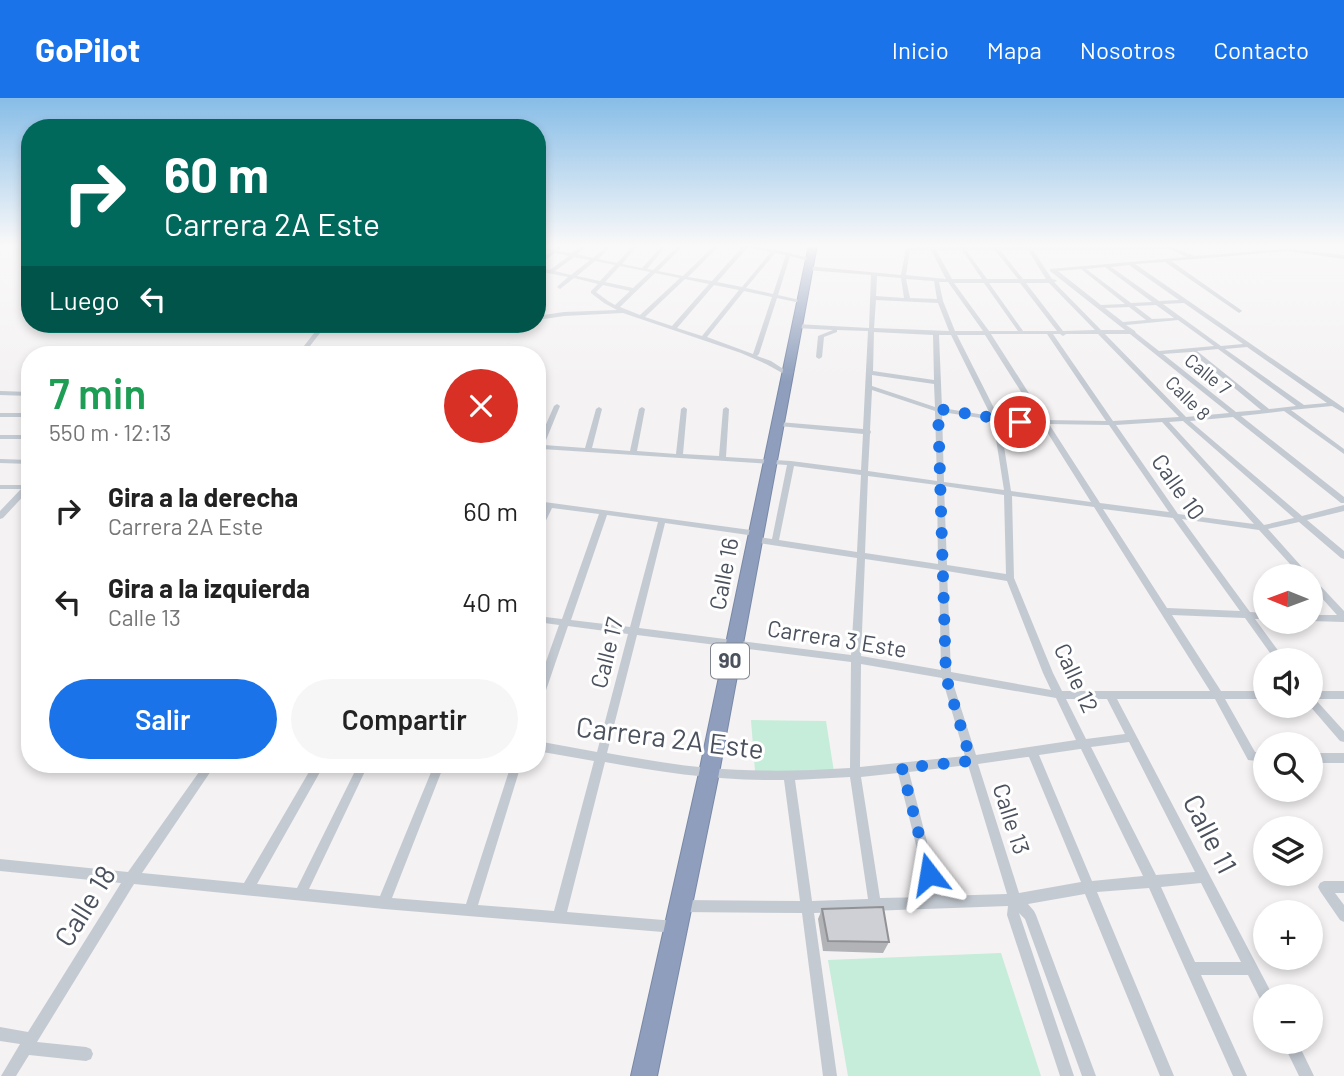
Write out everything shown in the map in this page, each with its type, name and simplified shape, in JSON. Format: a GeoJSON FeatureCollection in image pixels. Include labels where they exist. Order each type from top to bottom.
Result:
{"type":"FeatureCollection","features":[{"type":"Feature","properties":{"kind":"highway","name":"Calle 16"},"geometry":{"type":"LineString","coordinates":[[644,1076],[709,773],[791,356],[803,327],[801,301],[804,291]]}},
{"type":"Feature","properties":{"kind":"street"},"geometry":{"type":"LineString","coordinates":[[594,291],[598,299],[616,307],[756,354],[788,374]]}},
{"type":"Feature","properties":{"kind":"street"},"geometry":{"type":"LineString","coordinates":[[616,307],[633,291]]}},
{"type":"Feature","properties":{"kind":"street"},"geometry":{"type":"LineString","coordinates":[[642,317],[670,291]]}},
{"type":"Feature","properties":{"kind":"street"},"geometry":{"type":"LineString","coordinates":[[674,327],[706,291]]}},
{"type":"Feature","properties":{"kind":"street"},"geometry":{"type":"LineString","coordinates":[[704,337],[742,291]]}},
{"type":"Feature","properties":{"kind":"street"},"geometry":{"type":"LineString","coordinates":[[758,291],[801,301]]}},
{"type":"Feature","properties":{"kind":"street"},"geometry":{"type":"LineString","coordinates":[[756,354],[777,291]]}},
{"type":"Feature","properties":{"kind":"street"},"geometry":{"type":"LineString","coordinates":[[874,291],[856,659],[855,772],[875,903]]}},
{"type":"Feature","properties":{"kind":"street"},"geometry":{"type":"LineString","coordinates":[[905,291],[907,299]]}},
{"type":"Feature","properties":{"kind":"street","name":"Calle 12"},"geometry":{"type":"LineString","coordinates":[[938,291],[953,333],[996,419],[1008,494],[1010,578],[1059,695],[1153,883],[1240,1076]]}},
{"type":"Feature","properties":{"kind":"street"},"geometry":{"type":"LineString","coordinates":[[957,291],[987,333],[1218,695],[1253,757]]}},
{"type":"Feature","properties":{"kind":"street"},"geometry":{"type":"LineString","coordinates":[[993,291],[1022,333]]}},
{"type":"Feature","properties":{"kind":"street"},"geometry":{"type":"LineString","coordinates":[[1026,291],[1063,334]]}},
{"type":"Feature","properties":{"kind":"street","name":"Calle 8"},"geometry":{"type":"LineString","coordinates":[[1060,291],[1185,420],[1344,556]]}},
{"type":"Feature","properties":{"kind":"street","name":"Calle 7"},"geometry":{"type":"LineString","coordinates":[[1080,291],[1344,501]]}},
{"type":"Feature","properties":{"kind":"street"},"geometry":{"type":"LineString","coordinates":[[1111,291],[1151,321]]}},
{"type":"Feature","properties":{"kind":"street"},"geometry":{"type":"LineString","coordinates":[[1139,291],[1302,407]]}},
{"type":"Feature","properties":{"kind":"street"},"geometry":{"type":"LineString","coordinates":[[1170,291],[1344,411]]}},
{"type":"Feature","properties":{"kind":"street"},"geometry":{"type":"LineString","coordinates":[[1210,291],[1239,311]]}},
{"type":"Feature","properties":{"kind":"street"},"geometry":{"type":"LineString","coordinates":[[874,298],[940,301]]}},
{"type":"Feature","properties":{"kind":"street"},"geometry":{"type":"LineString","coordinates":[[1101,307],[1185,301]]}},
{"type":"Feature","properties":{"kind":"street"},"geometry":{"type":"LineString","coordinates":[[546,317],[628,311]]}},
{"type":"Feature","properties":{"kind":"street"},"geometry":{"type":"LineString","coordinates":[[1123,324],[1177,319]]}},
{"type":"Feature","properties":{"kind":"street"},"geometry":{"type":"LineString","coordinates":[[803,327],[953,333],[1133,332]]}},
{"type":"Feature","properties":{"kind":"street"},"geometry":{"type":"LineString","coordinates":[[818,356],[821,336],[840,329]]}},
{"type":"Feature","properties":{"kind":"street","name":"Calle 13"},"geometry":{"type":"LineString","coordinates":[[936,332],[946,677],[1015,900],[1013,915],[1067,1076]]}},
{"type":"Feature","properties":{"kind":"street","name":"Calle 10"},"geometry":{"type":"LineString","coordinates":[[1049,334],[1270,648]]}},
{"type":"Feature","properties":{"kind":"street"},"geometry":{"type":"LineString","coordinates":[[1158,353],[1248,345]]}},
{"type":"Feature","properties":{"kind":"street"},"geometry":{"type":"LineString","coordinates":[[1194,351],[1267,411]]}},
{"type":"Feature","properties":{"kind":"street"},"geometry":{"type":"LineString","coordinates":[[769,360],[791,356]]}},
{"type":"Feature","properties":{"kind":"street"},"geometry":{"type":"LineString","coordinates":[[871,373],[937,382]]}},
{"type":"Feature","properties":{"kind":"street"},"geometry":{"type":"LineString","coordinates":[[870,387],[938,409],[1045,425],[1165,422],[1332,404]]}},
{"type":"Feature","properties":{"kind":"street"},"geometry":{"type":"LineString","coordinates":[[0,393],[21,394]]}},
{"type":"Feature","properties":{"kind":"street"},"geometry":{"type":"LineString","coordinates":[[0,401],[10,393]]}},
{"type":"Feature","properties":{"kind":"street"},"geometry":{"type":"LineString","coordinates":[[546,432],[557,406]]}},
{"type":"Feature","properties":{"kind":"street"},"geometry":{"type":"LineString","coordinates":[[588,450],[599,409]]}},
{"type":"Feature","properties":{"kind":"street"},"geometry":{"type":"LineString","coordinates":[[633,453],[642,409]]}},
{"type":"Feature","properties":{"kind":"street"},"geometry":{"type":"LineString","coordinates":[[678,456],[684,409]]}},
{"type":"Feature","properties":{"kind":"street"},"geometry":{"type":"LineString","coordinates":[[722,458],[726,409]]}},
{"type":"Feature","properties":{"kind":"street"},"geometry":{"type":"LineString","coordinates":[[1285,409],[1344,452]]}},
{"type":"Feature","properties":{"kind":"street"},"geometry":{"type":"LineString","coordinates":[[0,415],[21,415]]}},
{"type":"Feature","properties":{"kind":"street"},"geometry":{"type":"LineString","coordinates":[[1165,422],[1295,564]]}},
{"type":"Feature","properties":{"kind":"street"},"geometry":{"type":"LineString","coordinates":[[779,424],[868,432]]}},
{"type":"Feature","properties":{"kind":"street"},"geometry":{"type":"LineString","coordinates":[[0,437],[21,437]]}},
{"type":"Feature","properties":{"kind":"street"},"geometry":{"type":"LineString","coordinates":[[546,448],[771,460],[1263,528],[1344,508]]}},
{"type":"Feature","properties":{"kind":"street"},"geometry":{"type":"LineString","coordinates":[[0,461],[21,462]]}},
{"type":"Feature","properties":{"kind":"street"},"geometry":{"type":"LineString","coordinates":[[775,542],[791,463]]}},
{"type":"Feature","properties":{"kind":"street"},"geometry":{"type":"LineString","coordinates":[[0,487],[21,486]]}},
{"type":"Feature","properties":{"kind":"street"},"geometry":{"type":"LineString","coordinates":[[0,516],[21,494]]}},
{"type":"Feature","properties":{"kind":"street"},"geometry":{"type":"LineString","coordinates":[[546,504],[1010,578]]}},
{"type":"Feature","properties":{"kind":"street"},"geometry":{"type":"LineString","coordinates":[[546,512],[549,505]]}},
{"type":"Feature","properties":{"kind":"street"},"geometry":{"type":"LineString","coordinates":[[546,676],[604,512]]}},
{"type":"Feature","properties":{"kind":"street","name":"Calle 17"},"geometry":{"type":"LineString","coordinates":[[559,917],[662,521]]}},
{"type":"Feature","properties":{"kind":"street"},"geometry":{"type":"LineString","coordinates":[[1323,594],[1344,618]]}},
{"type":"Feature","properties":{"kind":"street"},"geometry":{"type":"LineString","coordinates":[[1164,611],[1253,616]]}},
{"type":"Feature","properties":{"kind":"street"},"geometry":{"type":"LineString","coordinates":[[1323,618],[1344,618]]}},
{"type":"Feature","properties":{"kind":"street","name":"Carrera 3 Este"},"geometry":{"type":"LineString","coordinates":[[546,620],[856,659],[1059,695],[1253,695]]}},
{"type":"Feature","properties":{"kind":"street","name":"Calle 11"},"geometry":{"type":"LineString","coordinates":[[1110,695],[1260,984]]}},
{"type":"Feature","properties":{"kind":"street"},"geometry":{"type":"LineString","coordinates":[[1323,695],[1344,695]]}},
{"type":"Feature","properties":{"kind":"street"},"geometry":{"type":"LineString","coordinates":[[1323,714],[1344,738]]}},
{"type":"Feature","properties":{"kind":"street","name":"Carrera 2A Este"},"geometry":{"type":"LineString","coordinates":[[546,747],[709,773],[789,775],[971,761],[1132,737]]}},
{"type":"Feature","properties":{"kind":"street"},"geometry":{"type":"LineString","coordinates":[[1032,751],[1167,1076]]}},
{"type":"Feature","properties":{"kind":"street"},"geometry":{"type":"LineString","coordinates":[[1323,758],[1344,758]]}},
{"type":"Feature","properties":{"kind":"street"},"geometry":{"type":"LineString","coordinates":[[902,768],[936,901]]}},
{"type":"Feature","properties":{"kind":"street","name":"Calle 18"},"geometry":{"type":"LineString","coordinates":[[8,1076],[132,877],[204,773]]}},
{"type":"Feature","properties":{"kind":"street"},"geometry":{"type":"LineString","coordinates":[[248,888],[313,773]]}},
{"type":"Feature","properties":{"kind":"street"},"geometry":{"type":"LineString","coordinates":[[300,895],[359,773]]}},
{"type":"Feature","properties":{"kind":"street"},"geometry":{"type":"LineString","coordinates":[[384,903],[436,773]]}},
{"type":"Feature","properties":{"kind":"street"},"geometry":{"type":"LineString","coordinates":[[470,910],[513,773]]}},
{"type":"Feature","properties":{"kind":"street"},"geometry":{"type":"LineString","coordinates":[[789,775],[830,1076]]}},
{"type":"Feature","properties":{"kind":"street"},"geometry":{"type":"LineString","coordinates":[[0,865],[384,903],[676,927]]}},
{"type":"Feature","properties":{"kind":"street"},"geometry":{"type":"LineString","coordinates":[[681,906],[807,907],[1015,900],[1089,887],[1205,877]]}},
{"type":"Feature","properties":{"kind":"street"},"geometry":{"type":"LineString","coordinates":[[1344,887],[1324,887],[1344,916]]}},
{"type":"Feature","properties":{"kind":"street","name":"Calle 13"},"geometry":{"type":"LineString","coordinates":[[1015,900],[1030,915],[1088,1076]]}},
{"type":"Feature","properties":{"kind":"street"},"geometry":{"type":"LineString","coordinates":[[1192,969],[1252,968]]}},
{"type":"Feature","properties":{"kind":"street"},"geometry":{"type":"LineString","coordinates":[[0,1034],[28,1044],[86,1054]]}},
{"type":"Feature","properties":{"kind":"street"},"geometry":{"type":"LineString","coordinates":[[1296,1054],[1307,1076]]}},
{"type":"Feature","properties":{"kind":"green space"},"geometry":{"type":"Polygon","coordinates":[[[751,720],[826,721],[834,772],[755,771],[751,720]]]}},
{"type":"Feature","properties":{"kind":"green space"},"geometry":{"type":"Polygon","coordinates":[[[1001,953],[1041,1076],[848,1076],[828,960],[1001,953]]]}},
{"type":"Feature","properties":{"kind":"building"},"geometry":{"type":"Polygon","coordinates":[[[883,907],[889,942],[828,941],[822,909],[883,907]]]}},
{"type":"Feature","properties":{"kind":"route"},"geometry":{"type":"LineString","coordinates":[[929,874],[902,768],[971,761],[946,677],[938,409],[1020,422]]}}]}
